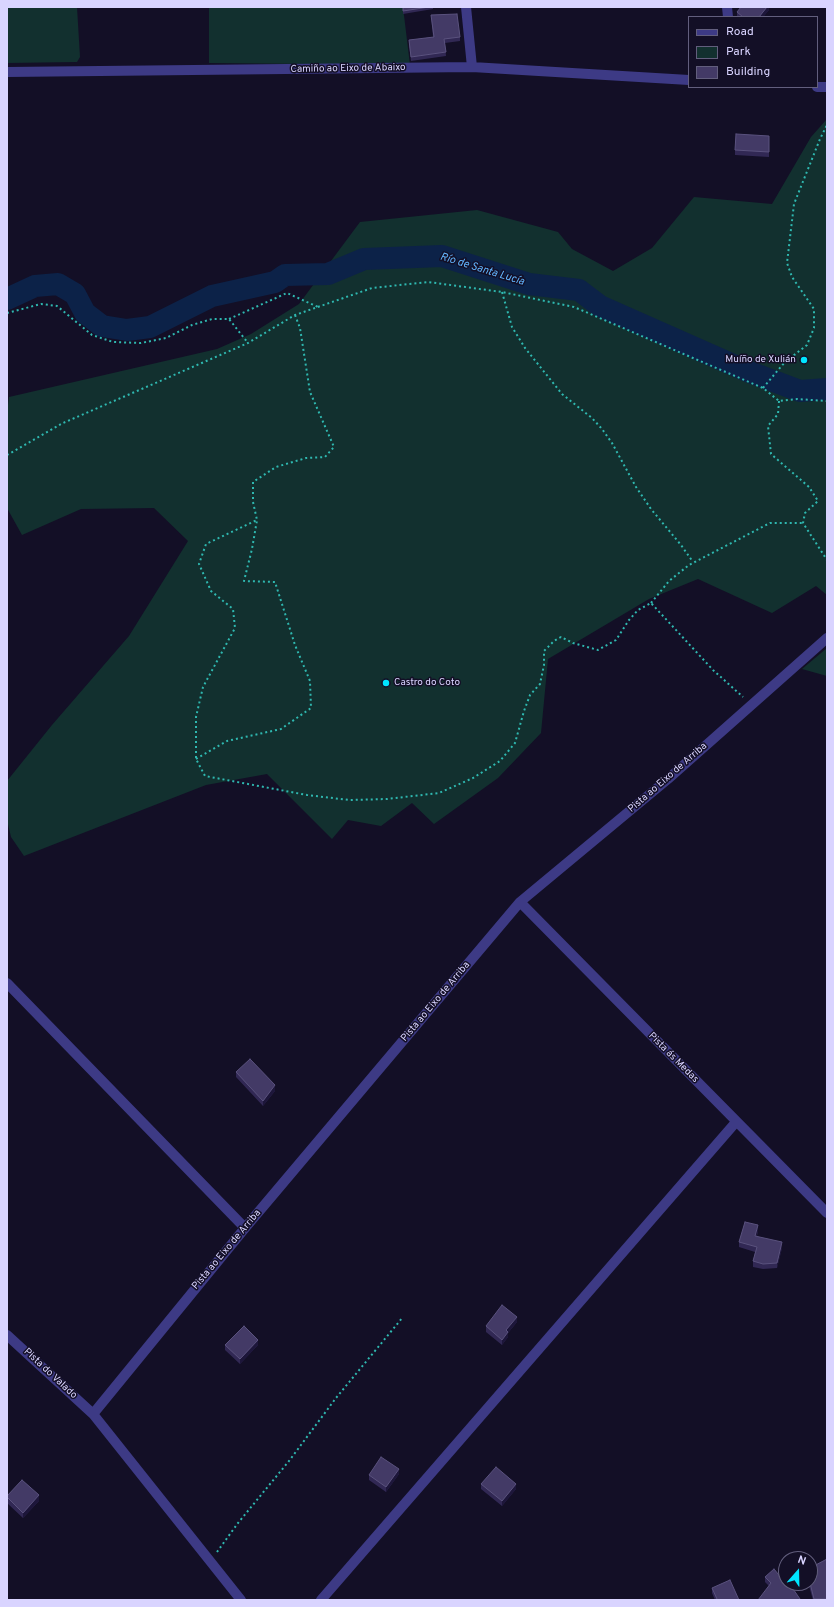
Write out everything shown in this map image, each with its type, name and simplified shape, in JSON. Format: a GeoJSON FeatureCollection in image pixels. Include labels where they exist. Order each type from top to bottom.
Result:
{"type":"FeatureCollection","features":[{"type":"Feature","properties":{"kind":"street"},"geometry":{"type":"LineString","coordinates":[[466,7],[472,67]]}},
{"type":"Feature","properties":{"kind":"street","name":"Camiño ao Eixo de Abaixo"},"geometry":{"type":"LineString","coordinates":[[7,72],[472,67],[688,80]]}},
{"type":"Feature","properties":{"kind":"street","name":"Pista ao Eixo de Arriba"},"geometry":{"type":"LineString","coordinates":[[93,1414],[245,1228],[520,902],[668,779],[827,638]]}},
{"type":"Feature","properties":{"kind":"street","name":"Pista ás Medas"},"geometry":{"type":"LineString","coordinates":[[520,902],[827,1213]]}},
{"type":"Feature","properties":{"kind":"street"},"geometry":{"type":"LineString","coordinates":[[7,984],[245,1228]]}},
{"type":"Feature","properties":{"kind":"street"},"geometry":{"type":"LineString","coordinates":[[321,1600],[736,1122]]}},
{"type":"Feature","properties":{"kind":"street","name":"Pista do Valado"},"geometry":{"type":"LineString","coordinates":[[7,1335],[93,1414],[241,1600]]}},
{"type":"Feature","properties":{"kind":"path"},"geometry":{"type":"LineString","coordinates":[[763,388],[768,380],[784,363],[807,345],[814,328],[814,309],[792,277],[787,263],[794,204],[827,125]]}},
{"type":"Feature","properties":{"kind":"path"},"geometry":{"type":"LineString","coordinates":[[7,455],[63,423],[248,344],[295,315],[372,288],[428,282],[502,292],[574,307],[763,388],[779,401],[797,398],[827,401]]}},
{"type":"Feature","properties":{"kind":"path"},"geometry":{"type":"LineString","coordinates":[[502,292],[512,327],[525,348],[562,394],[592,418],[602,429],[612,443],[650,509],[681,545],[693,562]]}},
{"type":"Feature","properties":{"kind":"path"},"geometry":{"type":"LineString","coordinates":[[7,314],[41,304],[57,306],[92,335],[112,342],[141,343],[166,338],[192,325],[212,319],[229,319],[287,293],[318,307]]}},
{"type":"Feature","properties":{"kind":"path"},"geometry":{"type":"LineString","coordinates":[[196,759],[227,741],[281,729],[311,708],[310,681],[295,645],[274,582],[244,581],[257,520],[253,502],[253,482],[276,467],[306,458],[325,457],[334,447],[310,392],[300,328],[295,315]]}},
{"type":"Feature","properties":{"kind":"path"},"geometry":{"type":"LineString","coordinates":[[229,319],[248,344]]}},
{"type":"Feature","properties":{"kind":"path"},"geometry":{"type":"LineString","coordinates":[[779,401],[778,414],[768,426],[771,454],[809,487],[818,501],[805,513],[803,523],[827,560]]}},
{"type":"Feature","properties":{"kind":"path"},"geometry":{"type":"LineString","coordinates":[[257,520],[206,544],[199,564],[211,591],[233,609],[235,628],[203,687],[196,717],[196,759],[205,776],[307,795],[349,800],[387,799],[439,792],[473,778],[500,761],[515,743],[530,695],[540,684],[544,665],[544,651],[554,641],[561,637],[573,643],[598,650],[616,640],[629,620],[638,610],[651,603],[669,580],[693,562],[770,523],[803,523]]}},
{"type":"Feature","properties":{"kind":"path"},"geometry":{"type":"LineString","coordinates":[[651,603],[713,670],[751,706]]}},
{"type":"Feature","properties":{"kind":"path"},"geometry":{"type":"LineString","coordinates":[[210,1561],[238,1523],[289,1461],[336,1398],[403,1317]]}},
{"type":"Feature","properties":{"kind":"green space"},"geometry":{"type":"Polygon","coordinates":[[[7,7],[77,7],[80,57],[77,62],[7,63],[7,7]]]}},
{"type":"Feature","properties":{"kind":"green space"},"geometry":{"type":"Polygon","coordinates":[[[209,7],[403,7],[410,65],[209,63],[209,7]]]}},
{"type":"Feature","properties":{"kind":"green space"},"geometry":{"type":"Polygon","coordinates":[[[827,119],[827,595],[816,586],[772,613],[698,579],[649,599],[548,659],[541,733],[498,778],[434,824],[412,803],[381,826],[348,820],[332,839],[267,774],[206,785],[24,856],[11,837],[7,820],[7,781],[52,725],[129,636],[188,541],[154,508],[81,509],[22,535],[7,508],[7,413],[9,397],[217,349],[251,334],[299,304],[360,222],[477,210],[558,232],[572,249],[613,271],[652,248],[694,197],[772,204],[811,137],[827,119]]]}},
{"type":"Feature","properties":{"kind":"green space"},"geometry":{"type":"Polygon","coordinates":[[[827,648],[827,676],[802,669],[827,648]]]}},
{"type":"Feature","properties":{"kind":"building"},"geometry":{"type":"Polygon","coordinates":[[[403,7],[429,7],[403,11],[403,7]]]}},
{"type":"Feature","properties":{"kind":"building"},"geometry":{"type":"Polygon","coordinates":[[[741,7],[767,7],[760,16],[742,16],[737,12],[741,7]]]}},
{"type":"Feature","properties":{"kind":"building"},"geometry":{"type":"Polygon","coordinates":[[[457,14],[460,37],[444,39],[446,52],[411,57],[409,40],[434,37],[431,15],[457,14]]]}},
{"type":"Feature","properties":{"kind":"building"},"geometry":{"type":"Polygon","coordinates":[[[736,134],[769,136],[769,152],[735,150],[736,134]]]}},
{"type":"Feature","properties":{"kind":"building"},"geometry":{"type":"Polygon","coordinates":[[[250,1059],[275,1085],[263,1101],[236,1072],[250,1059]]]}},
{"type":"Feature","properties":{"kind":"building"},"geometry":{"type":"Polygon","coordinates":[[[745,1222],[758,1225],[755,1236],[782,1242],[777,1263],[763,1264],[753,1261],[757,1247],[739,1242],[745,1222]]]}},
{"type":"Feature","properties":{"kind":"building"},"geometry":{"type":"Polygon","coordinates":[[[502,1305],[517,1317],[506,1330],[508,1332],[502,1340],[486,1326],[502,1305]]]}},
{"type":"Feature","properties":{"kind":"building"},"geometry":{"type":"Polygon","coordinates":[[[244,1326],[258,1340],[240,1359],[225,1345],[244,1326]]]}},
{"type":"Feature","properties":{"kind":"building"},"geometry":{"type":"Polygon","coordinates":[[[381,1457],[399,1469],[386,1487],[369,1475],[381,1457]]]}},
{"type":"Feature","properties":{"kind":"building"},"geometry":{"type":"Polygon","coordinates":[[[496,1467],[516,1484],[502,1501],[481,1484],[496,1467]]]}},
{"type":"Feature","properties":{"kind":"building"},"geometry":{"type":"Polygon","coordinates":[[[22,1480],[39,1495],[23,1513],[7,1497],[22,1480]]]}},
{"type":"Feature","properties":{"kind":"building"},"geometry":{"type":"Polygon","coordinates":[[[827,1559],[827,1599],[814,1599],[812,1591],[818,1591],[818,1564],[827,1559]]]}},
{"type":"Feature","properties":{"kind":"building"},"geometry":{"type":"Polygon","coordinates":[[[774,1569],[778,1574],[778,1591],[794,1591],[800,1599],[758,1600],[771,1583],[765,1577],[774,1569]]]}},
{"type":"Feature","properties":{"kind":"building"},"geometry":{"type":"Polygon","coordinates":[[[730,1580],[739,1600],[717,1600],[712,1588],[730,1580]]]}},
{"type":"Feature","properties":{"kind":"waterway","name":"Río de Santa Lucía"},"geometry":{"type":"LineString","coordinates":[[7,299],[35,286],[58,284],[75,294],[85,313],[102,326],[127,330],[150,327],[212,296],[275,282],[285,275],[328,274],[364,259],[442,256],[529,284],[579,290],[600,306],[747,371],[800,391],[827,389]]}},
{"type":"Feature","properties":{"kind":"place","name":"Muíño de Xulián"},"geometry":{"type":"Point","coordinates":[804,360]}},
{"type":"Feature","properties":{"kind":"place","name":"Castro do Coto"},"geometry":{"type":"Point","coordinates":[386,683]}}]}
